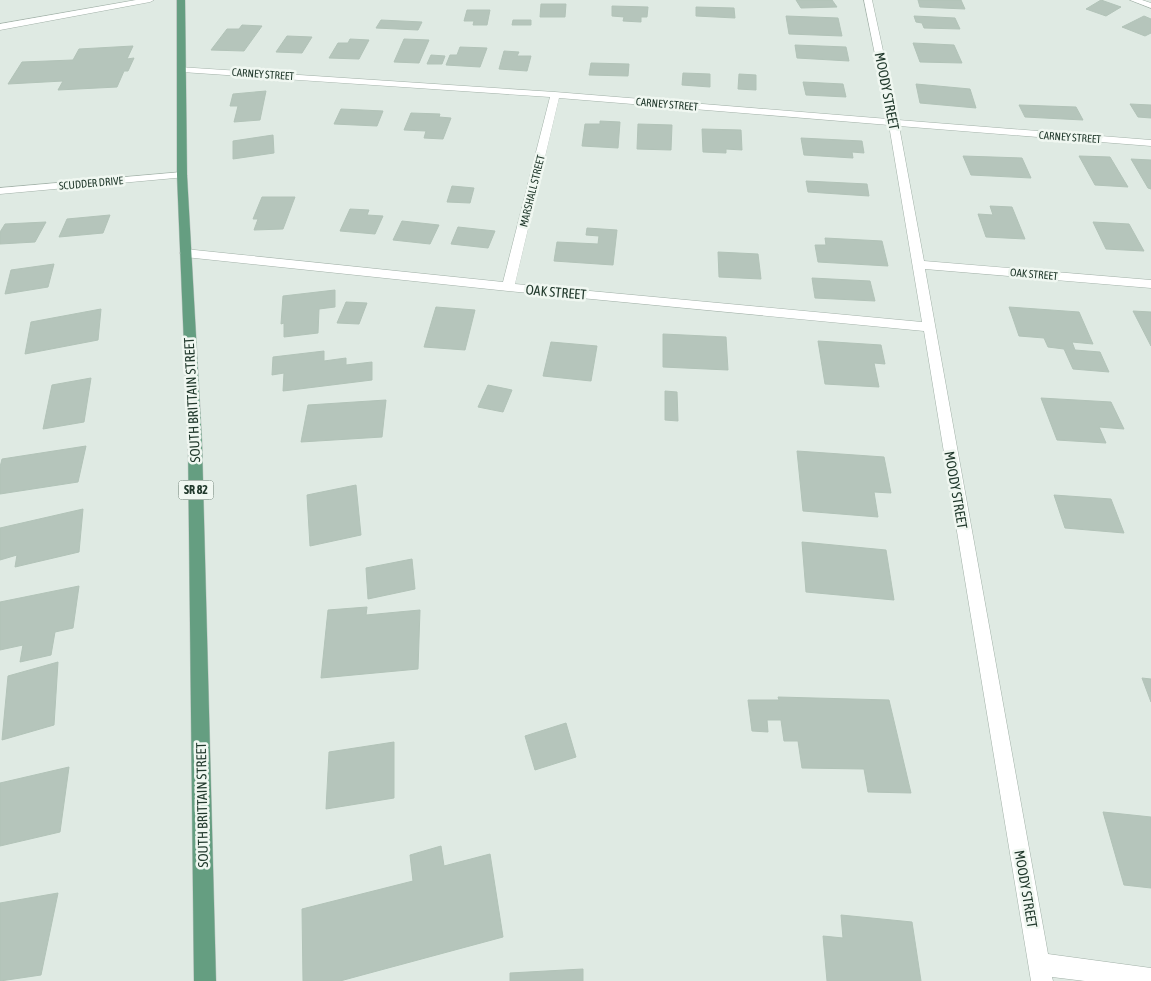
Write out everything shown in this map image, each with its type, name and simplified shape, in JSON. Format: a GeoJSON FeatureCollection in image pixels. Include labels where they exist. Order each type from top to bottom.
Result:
{"type":"FeatureCollection","features":[{"type":"Feature","properties":{"kind":"main road","name":"SOUTH BRITTAIN STREET"},"geometry":{"type":"LineString","coordinates":[[181,0],[182,175],[195,443],[205,981]]}},
{"type":"Feature","properties":{"kind":"street"},"geometry":{"type":"LineString","coordinates":[[0,28],[150,0]]}},
{"type":"Feature","properties":{"kind":"street","name":"MOODY STREET"},"geometry":{"type":"LineString","coordinates":[[868,0],[894,123],[1040,972]]}},
{"type":"Feature","properties":{"kind":"street"},"geometry":{"type":"LineString","coordinates":[[1134,0],[1151,6]]}},
{"type":"Feature","properties":{"kind":"street","name":"CARNEY STREET"},"geometry":{"type":"LineString","coordinates":[[182,69],[556,95],[1151,143]]}},
{"type":"Feature","properties":{"kind":"street","name":"MARSHALL STREET"},"geometry":{"type":"LineString","coordinates":[[508,287],[556,95]]}},
{"type":"Feature","properties":{"kind":"street","name":"SCUDDER DRIVE"},"geometry":{"type":"LineString","coordinates":[[0,191],[182,175]]}},
{"type":"Feature","properties":{"kind":"street","name":"OAK STREET"},"geometry":{"type":"LineString","coordinates":[[185,252],[508,287],[928,327]]}},
{"type":"Feature","properties":{"kind":"street","name":"OAK STREET"},"geometry":{"type":"LineString","coordinates":[[917,264],[1151,284]]}},
{"type":"Feature","properties":{"kind":"street"},"geometry":{"type":"LineString","coordinates":[[1040,972],[1151,979]]}},
{"type":"Feature","properties":{"kind":"building"},"geometry":{"type":"Polygon","coordinates":[[[796,0],[832,0],[837,7],[801,8],[796,0]]]}},
{"type":"Feature","properties":{"kind":"building"},"geometry":{"type":"Polygon","coordinates":[[[918,0],[961,0],[965,9],[920,7],[918,0]]]}},
{"type":"Feature","properties":{"kind":"building"},"geometry":{"type":"Polygon","coordinates":[[[1101,0],[1121,7],[1106,16],[1086,9],[1101,0]]]}},
{"type":"Feature","properties":{"kind":"building"},"geometry":{"type":"Polygon","coordinates":[[[541,4],[566,4],[565,17],[540,17],[541,4]]]}},
{"type":"Feature","properties":{"kind":"building"},"geometry":{"type":"Polygon","coordinates":[[[612,6],[648,7],[647,17],[641,17],[641,22],[623,21],[624,17],[612,16],[612,6]]]}},
{"type":"Feature","properties":{"kind":"building"},"geometry":{"type":"Polygon","coordinates":[[[696,7],[734,8],[735,18],[696,16],[696,7]]]}},
{"type":"Feature","properties":{"kind":"building"},"geometry":{"type":"Polygon","coordinates":[[[467,10],[490,10],[487,25],[473,25],[474,21],[464,21],[467,10]]]}},
{"type":"Feature","properties":{"kind":"building"},"geometry":{"type":"Polygon","coordinates":[[[786,16],[838,18],[842,36],[789,34],[786,16]]]}},
{"type":"Feature","properties":{"kind":"building"},"geometry":{"type":"Polygon","coordinates":[[[914,16],[955,18],[960,29],[924,28],[922,23],[916,22],[914,16]]]}},
{"type":"Feature","properties":{"kind":"building"},"geometry":{"type":"Polygon","coordinates":[[[1144,16],[1151,19],[1151,33],[1145,36],[1122,27],[1144,16]]]}},
{"type":"Feature","properties":{"kind":"building"},"geometry":{"type":"Polygon","coordinates":[[[381,20],[422,22],[418,30],[376,28],[381,20]]]}},
{"type":"Feature","properties":{"kind":"building"},"geometry":{"type":"Polygon","coordinates":[[[513,20],[531,20],[531,25],[512,25],[513,20]]]}},
{"type":"Feature","properties":{"kind":"building"},"geometry":{"type":"Polygon","coordinates":[[[242,25],[262,26],[244,51],[211,50],[227,29],[239,29],[242,25]]]}},
{"type":"Feature","properties":{"kind":"building"},"geometry":{"type":"Polygon","coordinates":[[[287,36],[312,37],[302,53],[276,52],[287,36]]]}},
{"type":"Feature","properties":{"kind":"building"},"geometry":{"type":"Polygon","coordinates":[[[350,39],[369,40],[359,59],[329,58],[338,43],[348,43],[350,39]]]}},
{"type":"Feature","properties":{"kind":"building"},"geometry":{"type":"Polygon","coordinates":[[[404,39],[429,40],[419,63],[394,62],[404,39]]]}},
{"type":"Feature","properties":{"kind":"building"},"geometry":{"type":"Polygon","coordinates":[[[913,43],[954,45],[962,63],[920,62],[913,43]]]}},
{"type":"Feature","properties":{"kind":"building"},"geometry":{"type":"Polygon","coordinates":[[[795,45],[846,47],[849,61],[797,58],[795,45]]]}},
{"type":"Feature","properties":{"kind":"building"},"geometry":{"type":"Polygon","coordinates":[[[133,46],[127,59],[134,58],[128,71],[124,71],[117,87],[58,90],[63,81],[8,84],[22,62],[73,60],[79,49],[133,46]]]}},
{"type":"Feature","properties":{"kind":"building"},"geometry":{"type":"Polygon","coordinates":[[[460,47],[487,48],[480,67],[446,65],[450,55],[457,55],[460,47]]]}},
{"type":"Feature","properties":{"kind":"building"},"geometry":{"type":"Polygon","coordinates":[[[504,51],[519,52],[517,56],[531,56],[527,71],[499,69],[504,51]]]}},
{"type":"Feature","properties":{"kind":"building"},"geometry":{"type":"Polygon","coordinates":[[[431,55],[445,56],[442,64],[427,64],[431,55]]]}},
{"type":"Feature","properties":{"kind":"building"},"geometry":{"type":"Polygon","coordinates":[[[591,63],[629,64],[628,76],[589,75],[591,63]]]}},
{"type":"Feature","properties":{"kind":"building"},"geometry":{"type":"Polygon","coordinates":[[[683,73],[710,74],[710,87],[682,85],[683,73]]]}},
{"type":"Feature","properties":{"kind":"building"},"geometry":{"type":"Polygon","coordinates":[[[739,74],[756,75],[756,90],[738,89],[739,74]]]}},
{"type":"Feature","properties":{"kind":"building"},"geometry":{"type":"Polygon","coordinates":[[[803,82],[843,84],[846,97],[806,95],[803,82]]]}},
{"type":"Feature","properties":{"kind":"building"},"geometry":{"type":"Polygon","coordinates":[[[916,84],[970,89],[976,108],[920,103],[916,84]]]}},
{"type":"Feature","properties":{"kind":"building"},"geometry":{"type":"Polygon","coordinates":[[[266,91],[260,120],[234,122],[238,106],[230,106],[233,94],[266,91]]]}},
{"type":"Feature","properties":{"kind":"building"},"geometry":{"type":"Polygon","coordinates":[[[1130,104],[1151,105],[1151,118],[1138,117],[1130,104]]]}},
{"type":"Feature","properties":{"kind":"building"},"geometry":{"type":"Polygon","coordinates":[[[1019,105],[1076,107],[1083,120],[1025,117],[1019,105]]]}},
{"type":"Feature","properties":{"kind":"building"},"geometry":{"type":"Polygon","coordinates":[[[341,109],[383,111],[377,126],[334,124],[341,109]]]}},
{"type":"Feature","properties":{"kind":"building"},"geometry":{"type":"Polygon","coordinates":[[[411,113],[440,114],[439,117],[451,118],[443,139],[424,138],[426,131],[404,130],[411,113]]]}},
{"type":"Feature","properties":{"kind":"building"},"geometry":{"type":"Polygon","coordinates":[[[600,121],[620,122],[618,148],[582,146],[585,124],[600,124],[600,121]]]}},
{"type":"Feature","properties":{"kind":"building"},"geometry":{"type":"Polygon","coordinates":[[[638,124],[672,125],[671,150],[637,149],[638,124]]]}},
{"type":"Feature","properties":{"kind":"building"},"geometry":{"type":"Polygon","coordinates":[[[702,129],[741,130],[742,150],[726,149],[726,153],[703,152],[702,129]]]}},
{"type":"Feature","properties":{"kind":"building"},"geometry":{"type":"Polygon","coordinates":[[[273,135],[274,153],[233,159],[233,141],[273,135]]]}},
{"type":"Feature","properties":{"kind":"building"},"geometry":{"type":"Polygon","coordinates":[[[801,138],[862,141],[864,153],[852,152],[853,158],[804,155],[801,138]]]}},
{"type":"Feature","properties":{"kind":"building"},"geometry":{"type":"Polygon","coordinates":[[[963,156],[1022,158],[1031,178],[971,175],[963,156]]]}},
{"type":"Feature","properties":{"kind":"building"},"geometry":{"type":"Polygon","coordinates":[[[1079,156],[1110,157],[1128,187],[1095,185],[1079,156]]]}},
{"type":"Feature","properties":{"kind":"building"},"geometry":{"type":"Polygon","coordinates":[[[1131,159],[1151,160],[1151,189],[1148,188],[1131,159]]]}},
{"type":"Feature","properties":{"kind":"building"},"geometry":{"type":"Polygon","coordinates":[[[806,181],[867,184],[869,196],[808,192],[806,181]]]}},
{"type":"Feature","properties":{"kind":"building"},"geometry":{"type":"Polygon","coordinates":[[[452,186],[474,188],[470,203],[447,202],[452,186]]]}},
{"type":"Feature","properties":{"kind":"building"},"geometry":{"type":"Polygon","coordinates":[[[262,197],[295,197],[283,229],[254,230],[258,219],[253,219],[262,197]]]}},
{"type":"Feature","properties":{"kind":"building"},"geometry":{"type":"Polygon","coordinates":[[[990,206],[1012,207],[1025,239],[986,237],[978,214],[993,215],[990,206]]]}},
{"type":"Feature","properties":{"kind":"building"},"geometry":{"type":"Polygon","coordinates":[[[350,209],[369,210],[367,215],[383,216],[375,234],[340,231],[350,209]]]}},
{"type":"Feature","properties":{"kind":"building"},"geometry":{"type":"Polygon","coordinates":[[[110,215],[103,233],[59,237],[67,219],[110,215]]]}},
{"type":"Feature","properties":{"kind":"building"},"geometry":{"type":"Polygon","coordinates":[[[402,221],[439,225],[430,244],[393,240],[402,221]]]}},
{"type":"Feature","properties":{"kind":"building"},"geometry":{"type":"Polygon","coordinates":[[[46,222],[35,242],[0,244],[0,232],[5,224],[46,222]]]}},
{"type":"Feature","properties":{"kind":"building"},"geometry":{"type":"Polygon","coordinates":[[[1093,222],[1129,224],[1144,251],[1106,249],[1093,222]]]}},
{"type":"Feature","properties":{"kind":"building"},"geometry":{"type":"Polygon","coordinates":[[[458,227],[495,231],[488,248],[451,244],[458,227]]]}},
{"type":"Feature","properties":{"kind":"building"},"geometry":{"type":"Polygon","coordinates":[[[587,228],[617,230],[613,265],[554,261],[557,242],[598,244],[599,236],[586,235],[587,228]]]}},
{"type":"Feature","properties":{"kind":"building"},"geometry":{"type":"Polygon","coordinates":[[[825,238],[882,241],[888,266],[818,262],[815,245],[826,245],[825,238]]]}},
{"type":"Feature","properties":{"kind":"building"},"geometry":{"type":"Polygon","coordinates":[[[718,252],[758,254],[761,279],[719,277],[718,252]]]}},
{"type":"Feature","properties":{"kind":"building"},"geometry":{"type":"Polygon","coordinates":[[[54,264],[48,287],[5,294],[11,270],[54,264]]]}},
{"type":"Feature","properties":{"kind":"building"},"geometry":{"type":"Polygon","coordinates":[[[812,278],[870,281],[875,301],[815,298],[812,278]]]}},
{"type":"Feature","properties":{"kind":"building"},"geometry":{"type":"Polygon","coordinates":[[[335,290],[335,307],[319,309],[318,333],[284,337],[284,323],[281,324],[283,296],[335,290]]]}},
{"type":"Feature","properties":{"kind":"building"},"geometry":{"type":"Polygon","coordinates":[[[346,302],[367,303],[359,324],[337,323],[346,302]]]}},
{"type":"Feature","properties":{"kind":"building"},"geometry":{"type":"Polygon","coordinates":[[[436,307],[475,310],[465,350],[424,347],[436,307]]]}},
{"type":"Feature","properties":{"kind":"building"},"geometry":{"type":"Polygon","coordinates":[[[1009,307],[1079,312],[1093,344],[1072,342],[1075,350],[1100,352],[1109,372],[1073,369],[1064,349],[1048,347],[1044,338],[1019,336],[1009,307]]]}},
{"type":"Feature","properties":{"kind":"building"},"geometry":{"type":"Polygon","coordinates":[[[101,309],[98,340],[25,354],[31,322],[101,309]]]}},
{"type":"Feature","properties":{"kind":"building"},"geometry":{"type":"Polygon","coordinates":[[[1133,311],[1151,312],[1151,346],[1133,311]]]}},
{"type":"Feature","properties":{"kind":"building"},"geometry":{"type":"Polygon","coordinates":[[[663,334],[726,337],[728,370],[663,367],[663,334]]]}},
{"type":"Feature","properties":{"kind":"building"},"geometry":{"type":"Polygon","coordinates":[[[818,341],[881,345],[885,364],[874,363],[879,387],[825,384],[818,341]]]}},
{"type":"Feature","properties":{"kind":"building"},"geometry":{"type":"Polygon","coordinates":[[[551,342],[597,346],[591,381],[543,376],[551,342]]]}},
{"type":"Feature","properties":{"kind":"building"},"geometry":{"type":"Polygon","coordinates":[[[324,351],[324,361],[346,358],[346,365],[372,362],[372,380],[283,391],[284,373],[272,375],[273,357],[324,351]]]}},
{"type":"Feature","properties":{"kind":"building"},"geometry":{"type":"Polygon","coordinates":[[[91,378],[84,422],[43,429],[52,385],[91,378]]]}},
{"type":"Feature","properties":{"kind":"building"},"geometry":{"type":"Polygon","coordinates":[[[488,385],[512,390],[503,412],[478,407],[488,385]]]}},
{"type":"Feature","properties":{"kind":"building"},"geometry":{"type":"Polygon","coordinates":[[[665,391],[677,392],[678,421],[665,420],[665,391]]]}},
{"type":"Feature","properties":{"kind":"building"},"geometry":{"type":"Polygon","coordinates":[[[1041,398],[1111,402],[1124,429],[1099,427],[1106,443],[1057,440],[1041,398]]]}},
{"type":"Feature","properties":{"kind":"building"},"geometry":{"type":"Polygon","coordinates":[[[386,400],[382,437],[301,442],[308,405],[386,400]]]}},
{"type":"Feature","properties":{"kind":"building"},"geometry":{"type":"Polygon","coordinates":[[[86,446],[78,482],[0,494],[0,467],[2,459],[86,446]]]}},
{"type":"Feature","properties":{"kind":"building"},"geometry":{"type":"Polygon","coordinates":[[[797,451],[884,457],[891,493],[874,492],[878,517],[803,511],[797,451]]]}},
{"type":"Feature","properties":{"kind":"building"},"geometry":{"type":"Polygon","coordinates":[[[356,485],[361,535],[310,546],[307,495],[356,485]]]}},
{"type":"Feature","properties":{"kind":"building"},"geometry":{"type":"Polygon","coordinates":[[[1054,495],[1111,499],[1124,533],[1065,528],[1054,495]]]}},
{"type":"Feature","properties":{"kind":"building"},"geometry":{"type":"Polygon","coordinates":[[[83,509],[79,552],[15,567],[17,555],[0,560],[0,528],[83,509]]]}},
{"type":"Feature","properties":{"kind":"building"},"geometry":{"type":"Polygon","coordinates":[[[802,542],[886,550],[894,600],[806,592],[802,542]]]}},
{"type":"Feature","properties":{"kind":"building"},"geometry":{"type":"Polygon","coordinates":[[[412,559],[415,589],[368,599],[366,568],[412,559]]]}},
{"type":"Feature","properties":{"kind":"building"},"geometry":{"type":"Polygon","coordinates":[[[79,586],[73,628],[55,632],[51,655],[20,662],[23,645],[0,650],[0,602],[79,586]]]}},
{"type":"Feature","properties":{"kind":"building"},"geometry":{"type":"Polygon","coordinates":[[[367,607],[366,615],[420,610],[418,669],[321,678],[328,610],[367,607]]]}},
{"type":"Feature","properties":{"kind":"building"},"geometry":{"type":"Polygon","coordinates":[[[58,662],[54,725],[2,740],[8,676],[58,662]]]}},
{"type":"Feature","properties":{"kind":"building"},"geometry":{"type":"Polygon","coordinates":[[[1142,678],[1151,679],[1151,702],[1142,678]]]}},
{"type":"Feature","properties":{"kind":"building"},"geometry":{"type":"Polygon","coordinates":[[[778,697],[889,700],[911,793],[868,792],[864,769],[802,768],[798,741],[784,741],[781,720],[767,720],[768,732],[752,731],[748,700],[779,700],[778,697]]]}},
{"type":"Feature","properties":{"kind":"building"},"geometry":{"type":"Polygon","coordinates":[[[566,723],[576,757],[535,770],[525,736],[566,723]]]}},
{"type":"Feature","properties":{"kind":"building"},"geometry":{"type":"Polygon","coordinates":[[[394,742],[394,798],[326,809],[329,752],[394,742]]]}},
{"type":"Feature","properties":{"kind":"building"},"geometry":{"type":"Polygon","coordinates":[[[69,767],[60,832],[0,846],[0,783],[69,767]]]}},
{"type":"Feature","properties":{"kind":"building"},"geometry":{"type":"Polygon","coordinates":[[[1103,812],[1151,817],[1151,888],[1124,885],[1103,812]]]}},
{"type":"Feature","properties":{"kind":"building"},"geometry":{"type":"Polygon","coordinates":[[[441,846],[444,866],[490,854],[503,937],[340,981],[303,981],[302,909],[413,881],[410,855],[441,846]]]}},
{"type":"Feature","properties":{"kind":"building"},"geometry":{"type":"Polygon","coordinates":[[[58,893],[41,975],[0,981],[0,903],[58,893]]]}},
{"type":"Feature","properties":{"kind":"building"},"geometry":{"type":"Polygon","coordinates":[[[841,915],[912,922],[921,981],[827,981],[823,936],[843,938],[841,915]]]}},
{"type":"Feature","properties":{"kind":"building"},"geometry":{"type":"Polygon","coordinates":[[[583,969],[583,981],[510,981],[510,973],[583,969]]]}}]}
